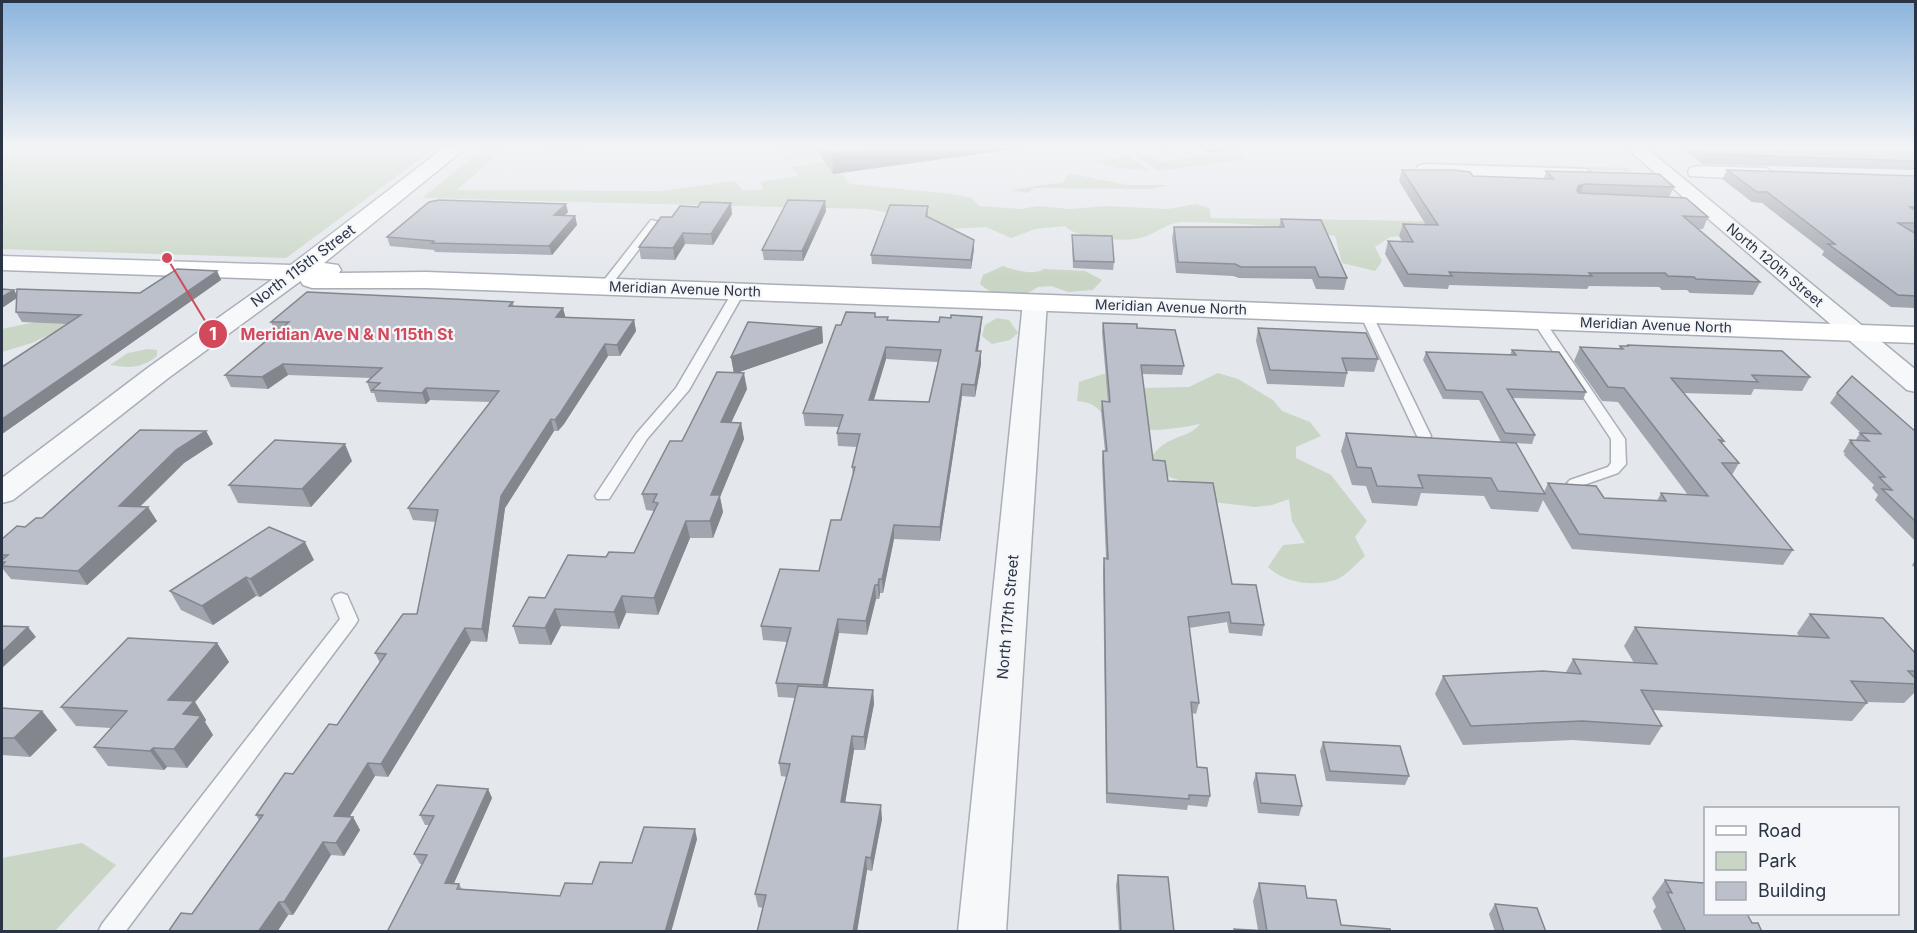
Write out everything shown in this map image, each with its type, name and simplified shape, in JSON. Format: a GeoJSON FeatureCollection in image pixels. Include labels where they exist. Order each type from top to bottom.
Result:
{"type":"FeatureCollection","features":[{"type":"Feature","properties":{"kind":"street","name":"North 115th Street"},"geometry":{"type":"LineString","coordinates":[[2,493],[158,373],[302,273],[406,190]]}},
{"type":"Feature","properties":{"kind":"street","name":"North 120th Street"},"geometry":{"type":"LineString","coordinates":[[1682,190],[1696,205],[1916,384]]}},
{"type":"Feature","properties":{"kind":"street","name":"Meridian Avenue North"},"geometry":{"type":"LineString","coordinates":[[2,263],[302,273],[312,280],[401,282],[426,280],[605,286],[1916,335]]}},
{"type":"Feature","properties":{"kind":"street","name":"North 117th Street"},"geometry":{"type":"LineString","coordinates":[[982,932],[1035,302]]}},
{"type":"Feature","properties":{"kind":"lane"},"geometry":{"type":"LineString","coordinates":[[605,286],[655,222]]}},
{"type":"Feature","properties":{"kind":"lane"},"geometry":{"type":"LineString","coordinates":[[603,496],[641,437],[682,390],[739,291]]}},
{"type":"Feature","properties":{"kind":"lane"},"geometry":{"type":"LineString","coordinates":[[1366,314],[1424,436]]}},
{"type":"Feature","properties":{"kind":"lane"},"geometry":{"type":"LineString","coordinates":[[1538,320],[1618,440],[1619,464],[1613,470],[1575,483]]}},
{"type":"Feature","properties":{"kind":"lane"},"geometry":{"type":"LineString","coordinates":[[110,932],[349,620],[341,599]]}},
{"type":"Feature","properties":{"kind":"green space"},"geometry":{"type":"Polygon","coordinates":[[[2,190],[379,190],[286,258],[2,249],[2,190]]]}},
{"type":"Feature","properties":{"kind":"green space"},"geometry":{"type":"Polygon","coordinates":[[[433,190],[906,190],[972,198],[979,206],[1022,209],[1037,206],[1070,209],[1106,206],[1168,209],[1196,204],[1209,208],[1211,218],[1423,221],[1443,224],[1415,235],[1390,237],[1375,247],[1382,261],[1375,271],[1342,263],[1335,236],[1259,225],[1183,222],[1171,224],[1140,238],[1123,240],[1090,237],[1065,226],[1035,229],[1011,238],[986,227],[948,229],[911,216],[867,209],[422,198],[433,190]]]}},
{"type":"Feature","properties":{"kind":"green space"},"geometry":{"type":"Polygon","coordinates":[[[1011,190],[1014,190],[1033,190],[1027,193],[1011,190]]]}},
{"type":"Feature","properties":{"kind":"green space"},"geometry":{"type":"Polygon","coordinates":[[[1003,266],[1029,272],[1044,269],[1085,271],[1102,280],[1093,290],[1068,292],[1051,286],[1038,287],[1021,297],[993,294],[980,284],[983,275],[1003,266]]]}},
{"type":"Feature","properties":{"kind":"green space"},"geometry":{"type":"Polygon","coordinates":[[[107,307],[32,343],[2,352],[2,329],[107,307]]]}},
{"type":"Feature","properties":{"kind":"green space"},"geometry":{"type":"Polygon","coordinates":[[[997,318],[1009,320],[1018,333],[1010,340],[992,344],[982,336],[985,325],[997,318]]]}},
{"type":"Feature","properties":{"kind":"green space"},"geometry":{"type":"Polygon","coordinates":[[[148,349],[157,350],[157,356],[146,363],[129,367],[110,365],[128,353],[148,349]]]}},
{"type":"Feature","properties":{"kind":"green space"},"geometry":{"type":"Polygon","coordinates":[[[1218,373],[1238,379],[1273,400],[1282,411],[1310,422],[1321,436],[1296,447],[1296,458],[1331,475],[1367,521],[1355,537],[1365,556],[1339,578],[1318,583],[1300,582],[1283,577],[1268,567],[1283,545],[1305,543],[1292,521],[1289,499],[1272,505],[1255,507],[1205,501],[1185,482],[1157,473],[1150,459],[1157,451],[1170,441],[1190,433],[1200,424],[1169,429],[1136,429],[1110,420],[1091,404],[1077,401],[1079,382],[1103,374],[1126,375],[1143,388],[1189,387],[1218,373]]]}},
{"type":"Feature","properties":{"kind":"green space"},"geometry":{"type":"Polygon","coordinates":[[[82,843],[116,865],[55,931],[2,931],[2,858],[82,843]]]}},
{"type":"Feature","properties":{"kind":"building"},"geometry":{"type":"Polygon","coordinates":[[[1415,190],[1577,190],[1579,193],[1686,198],[1708,217],[1683,216],[1760,282],[1696,279],[1668,276],[1665,273],[1589,273],[1592,276],[1449,272],[1452,276],[1408,274],[1388,241],[1413,242],[1403,224],[1438,225],[1415,190]]]}},
{"type":"Feature","properties":{"kind":"building"},"geometry":{"type":"Polygon","coordinates":[[[1754,190],[1916,190],[1916,207],[1910,207],[1916,211],[1916,223],[1898,223],[1916,234],[1916,296],[1898,295],[1828,244],[1835,244],[1767,192],[1757,192],[1754,190]]]}},
{"type":"Feature","properties":{"kind":"building"},"geometry":{"type":"Polygon","coordinates":[[[439,200],[566,204],[554,215],[575,216],[549,246],[432,243],[434,241],[387,237],[429,202],[439,200]]]}},
{"type":"Feature","properties":{"kind":"building"},"geometry":{"type":"Polygon","coordinates":[[[788,200],[825,201],[802,251],[762,250],[788,200]]]}},
{"type":"Feature","properties":{"kind":"building"},"geometry":{"type":"Polygon","coordinates":[[[701,202],[731,203],[711,234],[683,233],[673,248],[639,247],[661,217],[672,217],[680,206],[698,207],[701,202]]]}},
{"type":"Feature","properties":{"kind":"building"},"geometry":{"type":"Polygon","coordinates":[[[890,205],[928,206],[926,216],[974,240],[971,260],[871,255],[890,205]]]}},
{"type":"Feature","properties":{"kind":"building"},"geometry":{"type":"Polygon","coordinates":[[[1281,219],[1321,220],[1347,278],[1319,277],[1315,267],[1241,267],[1235,264],[1178,262],[1174,227],[1284,227],[1281,219]]]}},
{"type":"Feature","properties":{"kind":"building"},"geometry":{"type":"Polygon","coordinates":[[[1072,235],[1112,236],[1114,262],[1074,261],[1072,235]]]}},
{"type":"Feature","properties":{"kind":"building"},"geometry":{"type":"Polygon","coordinates":[[[177,269],[217,271],[2,419],[2,367],[81,315],[16,312],[17,289],[140,293],[177,269]]]}},
{"type":"Feature","properties":{"kind":"building"},"geometry":{"type":"Polygon","coordinates":[[[2,289],[14,290],[2,297],[2,289]]]}},
{"type":"Feature","properties":{"kind":"building"},"geometry":{"type":"Polygon","coordinates":[[[307,292],[513,302],[509,306],[563,308],[556,317],[634,320],[617,345],[605,344],[561,412],[555,420],[551,419],[501,496],[482,629],[465,628],[381,764],[368,763],[334,816],[353,817],[336,843],[323,842],[284,902],[279,902],[258,932],[168,932],[181,913],[192,914],[263,815],[256,815],[285,773],[293,774],[329,724],[337,725],[386,654],[375,653],[403,614],[417,614],[438,510],[408,508],[499,391],[426,388],[422,393],[372,390],[380,383],[367,382],[382,368],[283,364],[262,377],[225,375],[289,322],[271,322],[307,292]]]}},
{"type":"Feature","properties":{"kind":"building"},"geometry":{"type":"Polygon","coordinates":[[[846,312],[875,313],[875,317],[888,317],[887,320],[939,322],[940,317],[951,318],[951,315],[982,317],[976,351],[981,351],[975,385],[962,384],[940,527],[894,525],[882,579],[879,579],[878,585],[875,585],[866,621],[838,619],[823,685],[776,683],[791,628],[761,626],[780,569],[819,571],[831,520],[841,520],[855,467],[852,467],[860,434],[837,433],[843,415],[803,413],[836,325],[841,325],[846,312]],[[886,347],[869,400],[929,402],[941,350],[886,347]]]}},
{"type":"Feature","properties":{"kind":"building"},"geometry":{"type":"Polygon","coordinates":[[[748,322],[822,327],[731,357],[748,322]]]}},
{"type":"Feature","properties":{"kind":"building"},"geometry":{"type":"Polygon","coordinates":[[[1103,323],[1137,324],[1137,328],[1175,330],[1184,366],[1141,365],[1153,460],[1165,461],[1168,481],[1213,483],[1232,584],[1256,585],[1264,625],[1231,623],[1229,612],[1188,617],[1199,703],[1191,702],[1197,767],[1207,768],[1210,796],[1189,795],[1189,799],[1107,793],[1104,558],[1108,559],[1103,451],[1107,451],[1102,401],[1110,402],[1103,323]]]}},
{"type":"Feature","properties":{"kind":"building"},"geometry":{"type":"Polygon","coordinates":[[[1258,328],[1366,333],[1378,359],[1342,358],[1347,373],[1270,370],[1258,328]]]}},
{"type":"Feature","properties":{"kind":"building"},"geometry":{"type":"Polygon","coordinates":[[[1627,345],[1782,351],[1810,377],[1752,375],[1758,382],[1671,378],[1724,441],[1719,440],[1739,463],[1722,463],[1793,550],[1579,534],[1548,483],[1596,486],[1604,498],[1666,501],[1661,493],[1708,496],[1624,388],[1608,387],[1580,347],[1623,349],[1620,346],[1629,346],[1627,345]]]}},
{"type":"Feature","properties":{"kind":"building"},"geometry":{"type":"Polygon","coordinates":[[[1512,350],[1559,352],[1586,392],[1507,389],[1535,435],[1505,433],[1482,392],[1446,390],[1426,352],[1516,355],[1512,350]]]}},
{"type":"Feature","properties":{"kind":"building"},"geometry":{"type":"Polygon","coordinates":[[[717,372],[744,373],[721,422],[741,423],[711,495],[720,495],[710,521],[686,521],[654,598],[622,596],[614,612],[555,609],[545,628],[513,626],[529,597],[545,598],[568,555],[606,557],[609,552],[634,553],[658,503],[653,502],[657,494],[642,494],[670,441],[682,441],[717,372]]]}},
{"type":"Feature","properties":{"kind":"building"},"geometry":{"type":"Polygon","coordinates":[[[1852,376],[1916,432],[1916,522],[1882,489],[1892,490],[1879,477],[1885,477],[1851,443],[1853,444],[1850,440],[1869,441],[1860,433],[1881,434],[1837,393],[1852,376]]]}},
{"type":"Feature","properties":{"kind":"building"},"geometry":{"type":"Polygon","coordinates":[[[140,430],[206,431],[176,450],[119,506],[148,507],[78,571],[2,566],[5,562],[2,560],[8,555],[2,555],[2,539],[17,526],[25,527],[36,518],[42,518],[140,430]]]}},
{"type":"Feature","properties":{"kind":"building"},"geometry":{"type":"Polygon","coordinates":[[[1346,433],[1516,443],[1545,494],[1498,491],[1491,478],[1418,475],[1423,488],[1377,486],[1371,468],[1357,467],[1346,433]]]}},
{"type":"Feature","properties":{"kind":"building"},"geometry":{"type":"Polygon","coordinates":[[[275,440],[345,444],[302,489],[229,485],[275,440]]]}},
{"type":"Feature","properties":{"kind":"building"},"geometry":{"type":"Polygon","coordinates":[[[269,527],[305,542],[250,579],[246,577],[202,606],[170,591],[269,527]]]}},
{"type":"Feature","properties":{"kind":"building"},"geometry":{"type":"Polygon","coordinates":[[[1810,614],[1883,618],[1916,654],[1916,671],[1908,671],[1916,679],[1916,684],[1851,681],[1867,703],[1641,690],[1662,726],[1582,721],[1471,726],[1443,676],[1543,671],[1581,674],[1573,659],[1657,664],[1635,627],[1829,638],[1810,614]]]}},
{"type":"Feature","properties":{"kind":"building"},"geometry":{"type":"Polygon","coordinates":[[[2,626],[28,627],[2,652],[2,626]]]}},
{"type":"Feature","properties":{"kind":"building"},"geometry":{"type":"Polygon","coordinates":[[[128,638],[217,643],[168,700],[194,701],[183,714],[201,716],[174,749],[153,748],[150,751],[94,747],[127,711],[61,707],[128,638]]]}},
{"type":"Feature","properties":{"kind":"building"},"geometry":{"type":"Polygon","coordinates":[[[798,686],[873,690],[864,737],[852,736],[841,802],[881,805],[871,858],[866,857],[853,932],[757,932],[766,895],[755,894],[790,764],[779,763],[798,686]]]}},
{"type":"Feature","properties":{"kind":"building"},"geometry":{"type":"Polygon","coordinates":[[[2,708],[42,711],[14,738],[2,738],[2,708]]]}},
{"type":"Feature","properties":{"kind":"building"},"geometry":{"type":"Polygon","coordinates":[[[1323,742],[1400,746],[1409,776],[1330,771],[1323,742]]]}},
{"type":"Feature","properties":{"kind":"building"},"geometry":{"type":"Polygon","coordinates":[[[1256,773],[1295,775],[1302,806],[1261,803],[1256,773]]]}},
{"type":"Feature","properties":{"kind":"building"},"geometry":{"type":"Polygon","coordinates":[[[437,785],[488,789],[445,883],[459,884],[457,889],[560,896],[565,883],[592,884],[600,862],[632,863],[644,827],[695,829],[665,932],[387,932],[427,855],[414,854],[434,816],[420,815],[437,785]]]}},
{"type":"Feature","properties":{"kind":"building"},"geometry":{"type":"Polygon","coordinates":[[[1118,875],[1168,877],[1174,932],[1121,932],[1118,875]]]}},
{"type":"Feature","properties":{"kind":"building"},"geometry":{"type":"Polygon","coordinates":[[[1665,880],[1704,883],[1704,915],[1748,915],[1752,923],[1758,923],[1762,932],[1686,932],[1667,892],[1672,893],[1665,880]]]}},
{"type":"Feature","properties":{"kind":"building"},"geometry":{"type":"Polygon","coordinates":[[[1259,883],[1305,886],[1307,898],[1336,900],[1341,925],[1390,929],[1391,932],[1235,932],[1234,929],[1267,931],[1259,883]]]}},
{"type":"Feature","properties":{"kind":"building"},"geometry":{"type":"Polygon","coordinates":[[[1495,904],[1537,908],[1546,932],[1504,932],[1495,904]]]}},
{"type":"Feature","properties":{"kind":"place","name":"Meridian Ave N & N 115th St"},"geometry":{"type":"Point","coordinates":[167,258]}}]}
